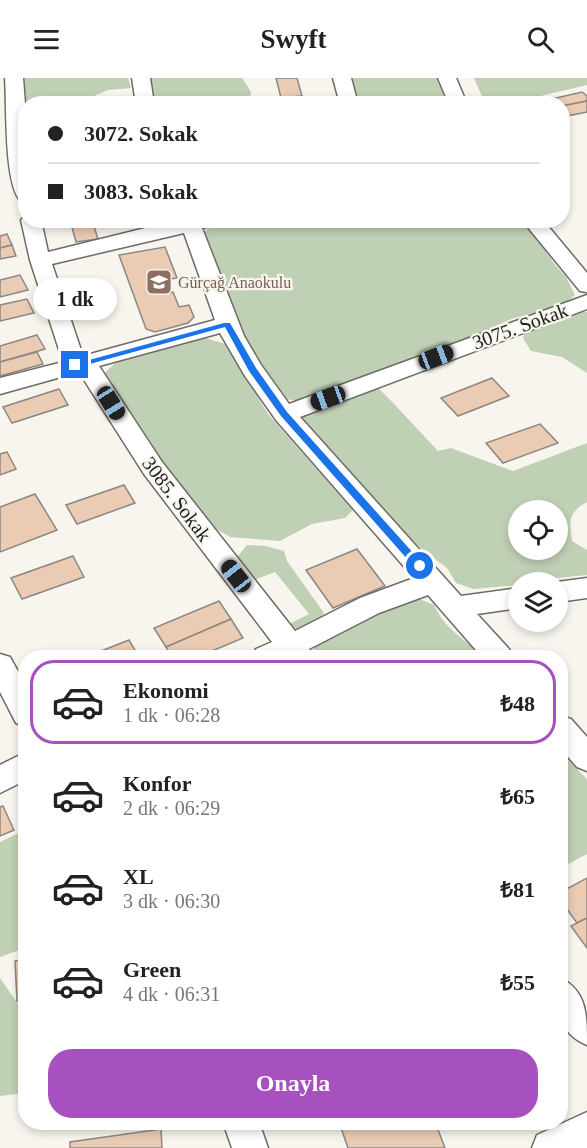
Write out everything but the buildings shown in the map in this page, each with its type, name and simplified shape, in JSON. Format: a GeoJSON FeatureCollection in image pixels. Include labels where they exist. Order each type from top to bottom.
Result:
{"type":"FeatureCollection","features":[{"type":"Feature","properties":{"kind":"street"},"geometry":{"type":"LineString","coordinates":[[14,78],[18,122]]}},
{"type":"Feature","properties":{"kind":"street"},"geometry":{"type":"LineString","coordinates":[[141,78],[144,96]]}},
{"type":"Feature","properties":{"kind":"street"},"geometry":{"type":"LineString","coordinates":[[342,78],[348,96]]}},
{"type":"Feature","properties":{"kind":"street"},"geometry":{"type":"LineString","coordinates":[[447,78],[455,96]]}},
{"type":"Feature","properties":{"kind":"street"},"geometry":{"type":"LineString","coordinates":[[0,160],[18,166]]}},
{"type":"Feature","properties":{"kind":"street","name":"3085. Sokak"},"geometry":{"type":"LineString","coordinates":[[33,228],[40,260],[80,364],[153,468],[294,650]]}},
{"type":"Feature","properties":{"kind":"street"},"geometry":{"type":"LineString","coordinates":[[40,260],[172,228]]}},
{"type":"Feature","properties":{"kind":"street"},"geometry":{"type":"LineString","coordinates":[[199,228],[227,324],[252,369],[284,414],[493,650]]}},
{"type":"Feature","properties":{"kind":"street"},"geometry":{"type":"LineString","coordinates":[[539,228],[587,286]]}},
{"type":"Feature","properties":{"kind":"street","name":"3075. Sokak"},"geometry":{"type":"LineString","coordinates":[[284,414],[587,302]]}},
{"type":"Feature","properties":{"kind":"street"},"geometry":{"type":"LineString","coordinates":[[0,386],[227,324]]}},
{"type":"Feature","properties":{"kind":"street"},"geometry":{"type":"LineString","coordinates":[[297,650],[382,601],[435,583]]}},
{"type":"Feature","properties":{"kind":"street"},"geometry":{"type":"LineString","coordinates":[[568,591],[587,588]]}},
{"type":"Feature","properties":{"kind":"street"},"geometry":{"type":"LineString","coordinates":[[456,607],[508,600]]}},
{"type":"Feature","properties":{"kind":"street"},"geometry":{"type":"LineString","coordinates":[[0,665],[18,700]]}},
{"type":"Feature","properties":{"kind":"street"},"geometry":{"type":"LineString","coordinates":[[568,736],[587,758]]}},
{"type":"Feature","properties":{"kind":"street"},"geometry":{"type":"LineString","coordinates":[[0,780],[18,770]]}},
{"type":"Feature","properties":{"kind":"street"},"geometry":{"type":"LineString","coordinates":[[568,1004],[587,1028]]}},
{"type":"Feature","properties":{"kind":"street"},"geometry":{"type":"LineString","coordinates":[[244,1130],[250,1148]]}},
{"type":"Feature","properties":{"kind":"street"},"geometry":{"type":"LineString","coordinates":[[550,1148],[587,1130]]}},
{"type":"Feature","properties":{"kind":"green space"},"geometry":{"type":"Polygon","coordinates":[[[24,78],[128,78],[131,88],[108,90],[96,96],[25,96],[24,78]]]}},
{"type":"Feature","properties":{"kind":"green space"},"geometry":{"type":"Polygon","coordinates":[[[148,78],[242,78],[251,92],[250,96],[152,96],[148,78]]]}},
{"type":"Feature","properties":{"kind":"green space"},"geometry":{"type":"Polygon","coordinates":[[[348,78],[439,78],[447,96],[352,96],[348,78]]]}},
{"type":"Feature","properties":{"kind":"green space"},"geometry":{"type":"Polygon","coordinates":[[[474,78],[587,78],[587,85],[541,96],[482,96],[474,78]]]}},
{"type":"Feature","properties":{"kind":"green space"},"geometry":{"type":"Polygon","coordinates":[[[210,228],[531,228],[555,265],[566,277],[575,295],[563,305],[511,319],[463,341],[428,350],[391,367],[298,401],[286,399],[280,394],[236,321],[203,233],[210,228]]]}},
{"type":"Feature","properties":{"kind":"green space"},"geometry":{"type":"Polygon","coordinates":[[[587,312],[587,373],[562,357],[531,351],[523,338],[526,328],[587,312]]]}},
{"type":"Feature","properties":{"kind":"green space"},"geometry":{"type":"Polygon","coordinates":[[[206,338],[225,344],[268,414],[353,510],[345,518],[312,524],[280,541],[230,537],[209,525],[156,455],[103,375],[116,362],[143,352],[206,338]]]}},
{"type":"Feature","properties":{"kind":"green space"},"geometry":{"type":"Polygon","coordinates":[[[377,387],[438,451],[451,448],[513,471],[587,443],[587,502],[573,514],[570,528],[572,541],[587,550],[587,575],[568,577],[568,572],[508,572],[508,586],[473,589],[456,583],[447,568],[424,551],[388,517],[301,417],[377,387]]]}},
{"type":"Feature","properties":{"kind":"green space"},"geometry":{"type":"Polygon","coordinates":[[[247,545],[266,546],[284,551],[287,561],[324,613],[317,623],[301,632],[289,624],[309,614],[275,572],[249,582],[233,562],[247,545]]]}},
{"type":"Feature","properties":{"kind":"green space"},"geometry":{"type":"Polygon","coordinates":[[[417,598],[434,605],[448,626],[477,650],[313,650],[318,642],[332,631],[417,598]]]}},
{"type":"Feature","properties":{"kind":"green space"},"geometry":{"type":"Polygon","coordinates":[[[568,760],[587,779],[587,854],[568,864],[568,760]]]}},
{"type":"Feature","properties":{"kind":"green space"},"geometry":{"type":"Polygon","coordinates":[[[18,833],[18,951],[0,957],[0,842],[18,833]]]}},
{"type":"Feature","properties":{"kind":"green space"},"geometry":{"type":"Polygon","coordinates":[[[0,978],[18,1004],[18,1094],[0,1096],[0,978]]]}},
{"type":"Feature","properties":{"kind":"place","name":"Gürçağ Anaokulu"},"geometry":{"type":"Point","coordinates":[159,282]}},
{"type":"Feature","properties":{"kind":"route"},"geometry":{"type":"LineString","coordinates":[[75,365],[227,324],[237,346],[284,414],[420,566]]}}]}
